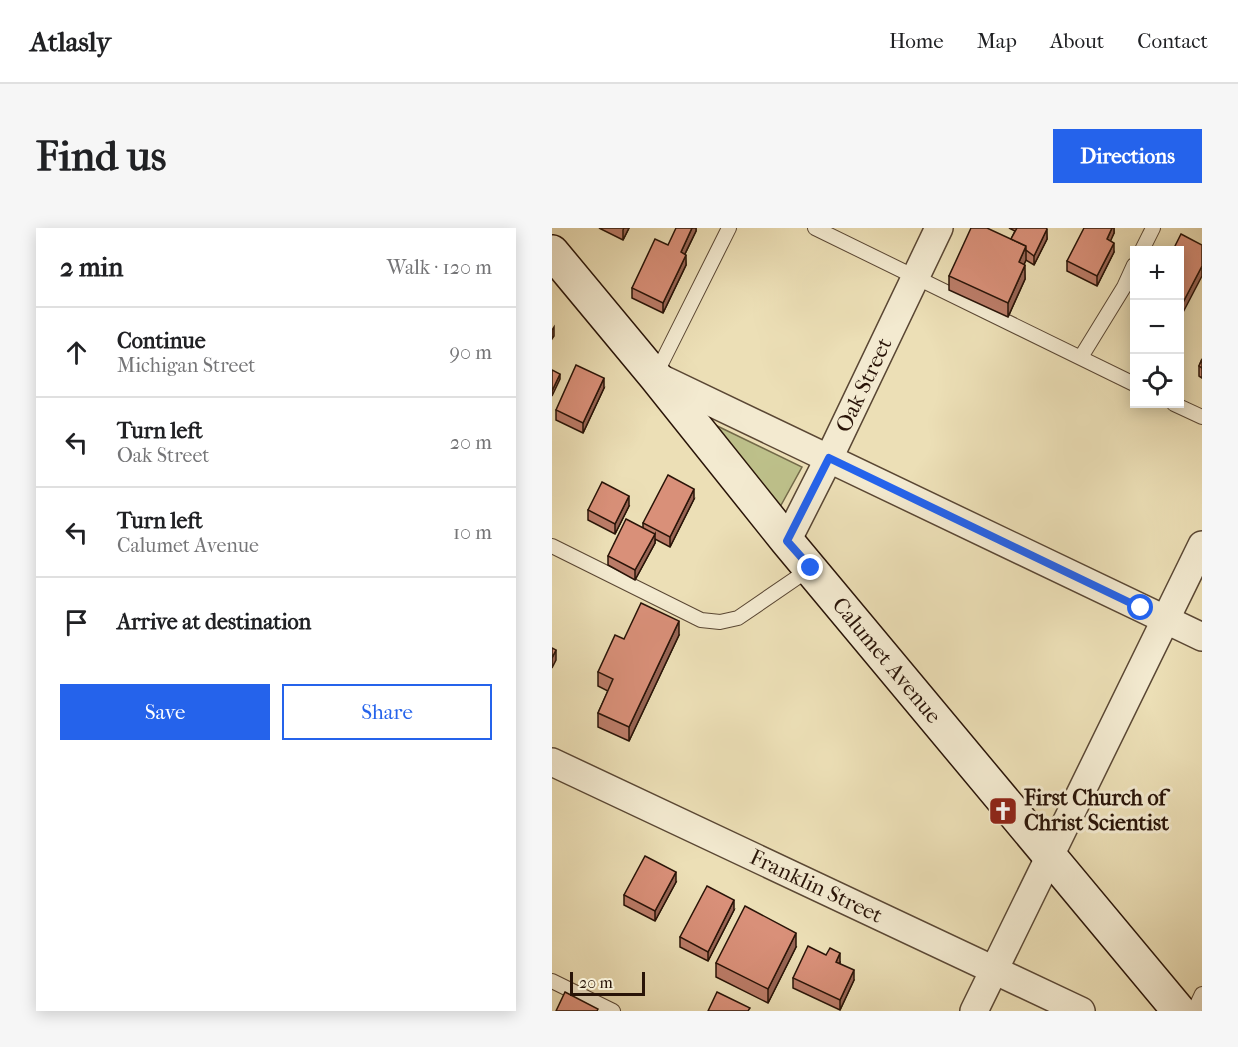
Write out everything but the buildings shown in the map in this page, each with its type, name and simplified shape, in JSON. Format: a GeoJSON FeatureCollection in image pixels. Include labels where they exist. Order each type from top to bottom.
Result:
{"type":"FeatureCollection","features":[{"type":"Feature","properties":{"kind":"main road","name":"Calumet Avenue"},"geometry":{"type":"LineString","coordinates":[[552,252],[787,541],[1179,1011]]}},
{"type":"Feature","properties":{"kind":"street","name":"Oak Street"},"geometry":{"type":"LineString","coordinates":[[787,541],[939,228]]}},
{"type":"Feature","properties":{"kind":"street"},"geometry":{"type":"LineString","coordinates":[[655,376],[1202,636]]}},
{"type":"Feature","properties":{"kind":"street"},"geometry":{"type":"LineString","coordinates":[[974,1011],[1202,545]]}},
{"type":"Feature","properties":{"kind":"street","name":"Franklin Street"},"geometry":{"type":"LineString","coordinates":[[552,762],[1081,1011]]}},
{"type":"Feature","properties":{"kind":"lane"},"geometry":{"type":"LineString","coordinates":[[655,376],[729,228]]}},
{"type":"Feature","properties":{"kind":"lane"},"geometry":{"type":"LineString","coordinates":[[815,228],[1130,382]]}},
{"type":"Feature","properties":{"kind":"lane"},"geometry":{"type":"LineString","coordinates":[[1144,246],[1153,228]]}},
{"type":"Feature","properties":{"kind":"lane"},"geometry":{"type":"LineString","coordinates":[[1081,357],[1130,273]]}},
{"type":"Feature","properties":{"kind":"lane"},"geometry":{"type":"LineString","coordinates":[[1183,408],[1202,417]]}},
{"type":"Feature","properties":{"kind":"lane"},"geometry":{"type":"LineString","coordinates":[[552,546],[701,620],[720,622],[738,618],[811,568]]}},
{"type":"Feature","properties":{"kind":"lane"},"geometry":{"type":"LineString","coordinates":[[552,981],[613,1011]]}},
{"type":"Feature","properties":{"kind":"lane"},"geometry":{"type":"LineString","coordinates":[[1194,1011],[1202,994]]}},
{"type":"Feature","properties":{"kind":"green space"},"geometry":{"type":"Polygon","coordinates":[[[709,422],[802,467],[780,507],[709,422]]]}},
{"type":"Feature","properties":{"kind":"place","name":"First Church of Christ Scientist"},"geometry":{"type":"Point","coordinates":[1003,811]}},
{"type":"Feature","properties":{"kind":"route"},"geometry":{"type":"LineString","coordinates":[[811,568],[787,541],[829,458],[1141,608]]}}]}
